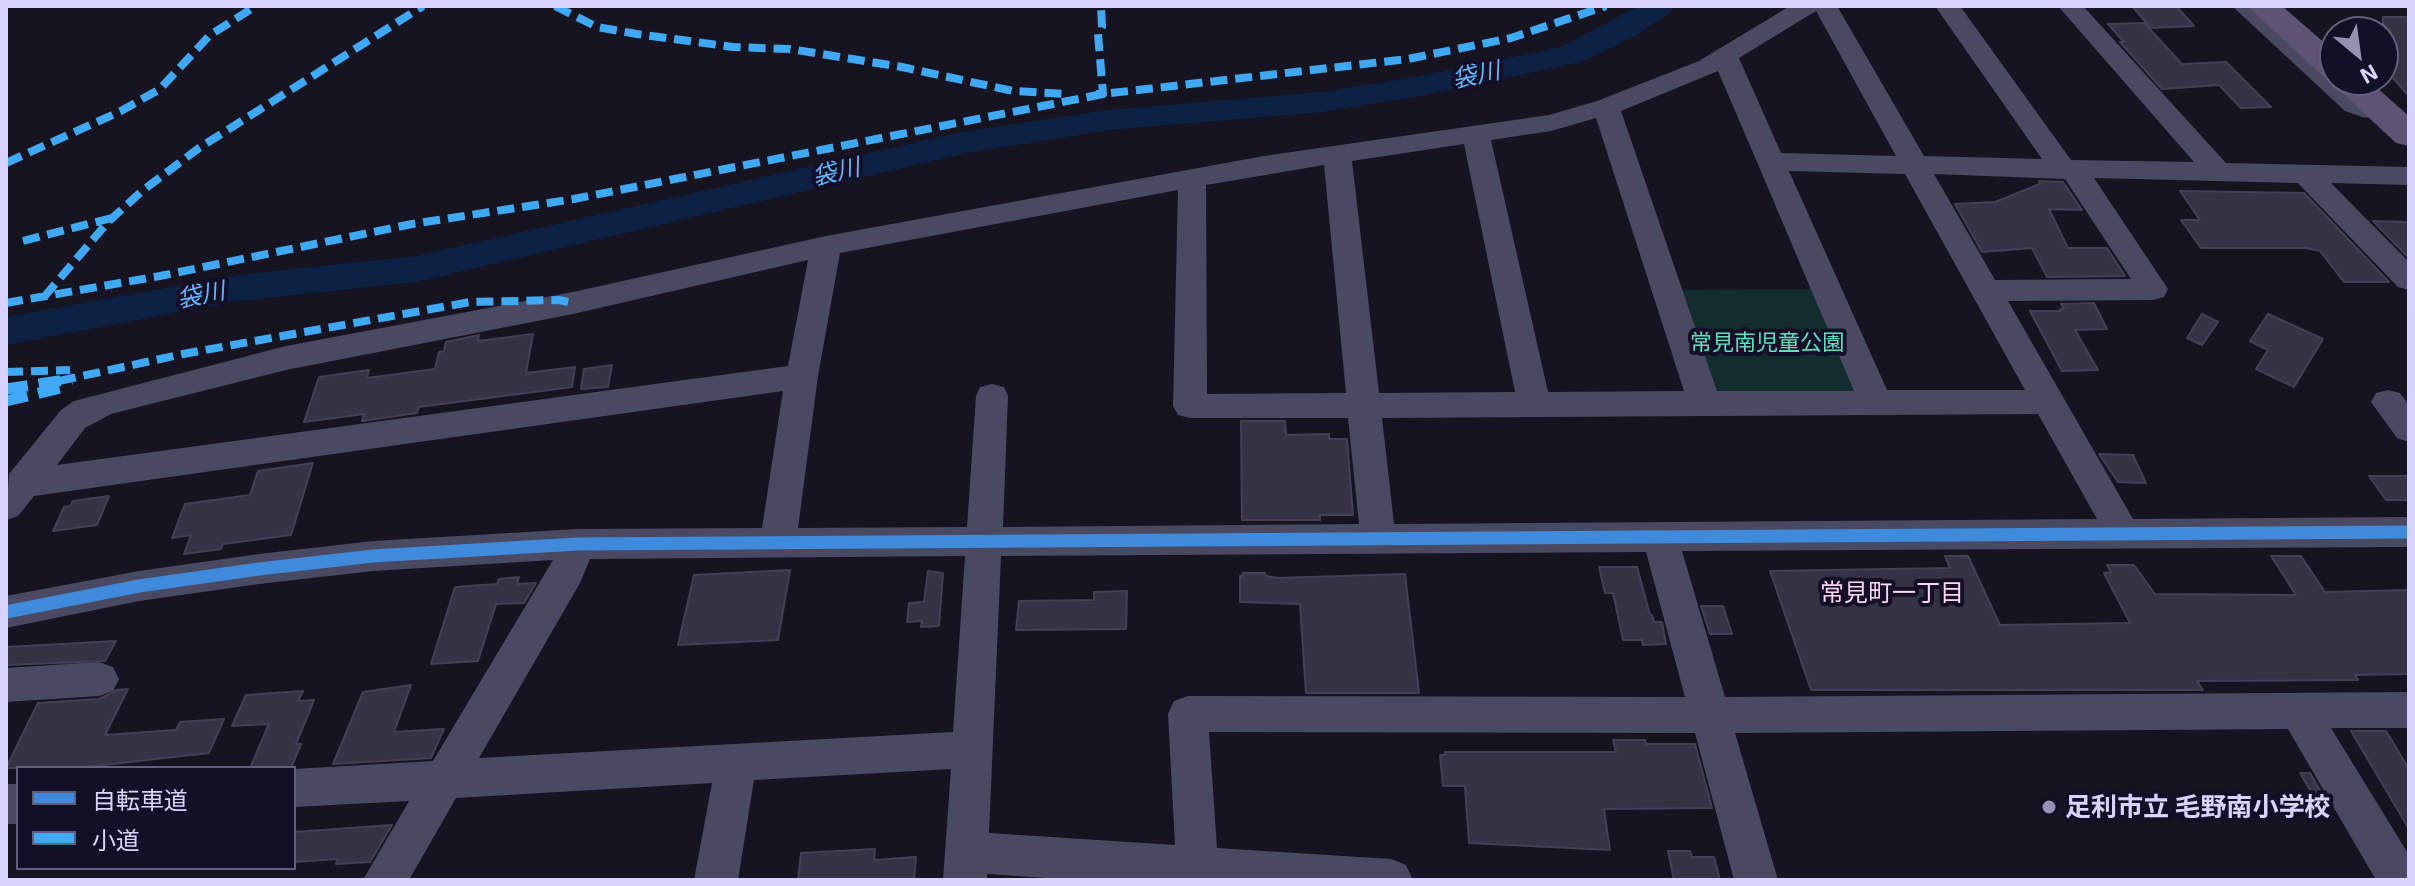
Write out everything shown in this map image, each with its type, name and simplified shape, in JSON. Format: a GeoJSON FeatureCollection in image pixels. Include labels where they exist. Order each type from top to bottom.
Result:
{"type":"FeatureCollection","features":[{"type":"Feature","properties":{"kind":"main road"},"geometry":{"type":"LineString","coordinates":[[2263,6],[2319,55]]}},
{"type":"Feature","properties":{"kind":"main road"},"geometry":{"type":"LineString","coordinates":[[2366,96],[2409,135]]}},
{"type":"Feature","properties":{"kind":"street"},"geometry":{"type":"LineString","coordinates":[[14,495],[73,419],[86,410],[106,403],[286,358],[573,303],[826,246],[1192,178],[1551,123],[1606,107],[1708,66],[1807,6]]}},
{"type":"Feature","properties":{"kind":"street"},"geometry":{"type":"LineString","coordinates":[[1825,6],[2123,534]]}},
{"type":"Feature","properties":{"kind":"street"},"geometry":{"type":"LineString","coordinates":[[1947,6],[2153,289],[1986,291]]}},
{"type":"Feature","properties":{"kind":"street"},"geometry":{"type":"LineString","coordinates":[[2070,6],[2218,172]]}},
{"type":"Feature","properties":{"kind":"street"},"geometry":{"type":"LineString","coordinates":[[2244,6],[2354,105],[2383,111]]}},
{"type":"Feature","properties":{"kind":"street"},"geometry":{"type":"LineString","coordinates":[[1725,56],[1876,403]]}},
{"type":"Feature","properties":{"kind":"street"},"geometry":{"type":"LineString","coordinates":[[1606,107],[1705,404]]}},
{"type":"Feature","properties":{"kind":"street"},"geometry":{"type":"LineString","coordinates":[[1476,136],[1534,404]]}},
{"type":"Feature","properties":{"kind":"street"},"geometry":{"type":"LineString","coordinates":[[1337,154],[1361,405],[1378,539]]}},
{"type":"Feature","properties":{"kind":"street"},"geometry":{"type":"LineString","coordinates":[[1771,162],[2409,176]]}},
{"type":"Feature","properties":{"kind":"street"},"geometry":{"type":"LineString","coordinates":[[2306,174],[2409,280]]}},
{"type":"Feature","properties":{"kind":"street"},"geometry":{"type":"LineString","coordinates":[[1192,178],[1190,406],[2048,402]]}},
{"type":"Feature","properties":{"kind":"street"},"geometry":{"type":"LineString","coordinates":[[778,542],[802,376],[826,246]]}},
{"type":"Feature","properties":{"kind":"street"},"geometry":{"type":"LineString","coordinates":[[14,495],[802,376]]}},
{"type":"Feature","properties":{"kind":"street"},"geometry":{"type":"LineString","coordinates":[[992,396],[966,866],[1391,880]]}},
{"type":"Feature","properties":{"kind":"street"},"geometry":{"type":"LineString","coordinates":[[2409,402],[2388,402],[2409,429]]}},
{"type":"Feature","properties":{"kind":"street"},"geometry":{"type":"LineString","coordinates":[[6,612],[139,586],[259,569],[373,556],[578,544],[2409,532]]}},
{"type":"Feature","properties":{"kind":"street"},"geometry":{"type":"LineString","coordinates":[[1660,537],[1756,880]]}},
{"type":"Feature","properties":{"kind":"street"},"geometry":{"type":"LineString","coordinates":[[385,880],[567,572],[578,544]]}},
{"type":"Feature","properties":{"kind":"street"},"geometry":{"type":"LineString","coordinates":[[6,685],[99,679]]}},
{"type":"Feature","properties":{"kind":"street"},"geometry":{"type":"LineString","coordinates":[[1198,874],[1188,714],[1709,715],[2409,710]]}},
{"type":"Feature","properties":{"kind":"street"},"geometry":{"type":"LineString","coordinates":[[2299,711],[2400,880]]}},
{"type":"Feature","properties":{"kind":"street"},"geometry":{"type":"LineString","coordinates":[[296,788],[974,749]]}},
{"type":"Feature","properties":{"kind":"street"},"geometry":{"type":"LineString","coordinates":[[716,880],[736,763]]}},
{"type":"Feature","properties":{"kind":"green space","name":"常見南児童公園"},"geometry":{"type":"Polygon","coordinates":[[[1816,289],[1859,385],[1850,396],[1731,397],[1709,386],[1676,290],[1816,289]]]}},
{"type":"Feature","properties":{"kind":"building"},"geometry":{"type":"Polygon","coordinates":[[[2132,6],[2176,6],[2194,26],[2151,28],[2132,6]]]}},
{"type":"Feature","properties":{"kind":"building"},"geometry":{"type":"Polygon","coordinates":[[[2399,17],[2409,17],[2409,96],[2399,85],[2399,17]]]}},
{"type":"Feature","properties":{"kind":"building"},"geometry":{"type":"Polygon","coordinates":[[[2144,23],[2182,64],[2226,62],[2271,107],[2241,108],[2219,85],[2162,89],[2108,24],[2144,23]]]}},
{"type":"Feature","properties":{"kind":"building"},"geometry":{"type":"Polygon","coordinates":[[[2039,181],[2063,182],[2082,210],[2049,209],[2068,248],[2107,248],[2125,276],[2047,277],[2032,248],[1982,252],[1955,204],[1995,202],[2040,184],[2039,181]]]}},
{"type":"Feature","properties":{"kind":"building"},"geometry":{"type":"Polygon","coordinates":[[[2180,191],[2304,193],[2389,282],[2344,282],[2320,251],[2306,248],[2201,248],[2181,220],[2200,220],[2180,191]]]}},
{"type":"Feature","properties":{"kind":"building"},"geometry":{"type":"Polygon","coordinates":[[[2373,221],[2409,222],[2409,258],[2373,221]]]}},
{"type":"Feature","properties":{"kind":"building"},"geometry":{"type":"Polygon","coordinates":[[[2094,303],[2107,329],[2075,330],[2098,370],[2062,371],[2030,311],[2061,311],[2064,309],[2061,304],[2094,303]]]}},
{"type":"Feature","properties":{"kind":"building"},"geometry":{"type":"Polygon","coordinates":[[[2202,314],[2218,322],[2202,345],[2187,338],[2202,314]]]}},
{"type":"Feature","properties":{"kind":"building"},"geometry":{"type":"Polygon","coordinates":[[[2268,314],[2323,339],[2294,387],[2256,369],[2268,350],[2250,341],[2268,314]]]}},
{"type":"Feature","properties":{"kind":"building"},"geometry":{"type":"Polygon","coordinates":[[[533,334],[526,373],[575,367],[572,387],[419,407],[417,413],[362,421],[364,414],[304,422],[319,377],[369,370],[367,378],[435,369],[439,352],[444,351],[446,342],[479,335],[478,341],[533,334]]]}},
{"type":"Feature","properties":{"kind":"building"},"geometry":{"type":"Polygon","coordinates":[[[612,365],[608,387],[581,389],[584,369],[612,365]]]}},
{"type":"Feature","properties":{"kind":"building"},"geometry":{"type":"Polygon","coordinates":[[[1241,421],[1285,421],[1286,435],[1329,434],[1329,439],[1347,439],[1353,515],[1320,515],[1320,520],[1242,520],[1241,421]]]}},
{"type":"Feature","properties":{"kind":"building"},"geometry":{"type":"Polygon","coordinates":[[[2099,454],[2133,455],[2146,483],[2118,482],[2099,454]]]}},
{"type":"Feature","properties":{"kind":"building"},"geometry":{"type":"Polygon","coordinates":[[[313,463],[291,535],[223,544],[221,549],[184,554],[191,535],[172,538],[185,504],[250,495],[258,471],[313,463]]]}},
{"type":"Feature","properties":{"kind":"building"},"geometry":{"type":"Polygon","coordinates":[[[2369,476],[2409,476],[2409,500],[2386,500],[2369,476]]]}},
{"type":"Feature","properties":{"kind":"building"},"geometry":{"type":"Polygon","coordinates":[[[109,496],[97,525],[53,531],[64,507],[70,506],[73,501],[109,496]]]}},
{"type":"Feature","properties":{"kind":"building"},"geometry":{"type":"Polygon","coordinates":[[[1945,556],[1968,556],[2000,625],[2130,623],[2104,573],[2111,572],[2107,565],[2134,565],[2155,594],[2296,595],[2271,556],[2301,556],[2325,592],[2409,590],[2409,674],[2355,675],[2358,680],[2197,681],[2203,690],[1811,690],[1770,571],[1950,568],[1945,556]]]}},
{"type":"Feature","properties":{"kind":"building"},"geometry":{"type":"Polygon","coordinates":[[[1599,567],[1637,567],[1650,615],[1654,622],[1662,622],[1666,644],[1643,645],[1642,640],[1623,640],[1613,593],[1605,593],[1599,567]]]}},
{"type":"Feature","properties":{"kind":"building"},"geometry":{"type":"Polygon","coordinates":[[[790,570],[778,640],[678,645],[694,575],[790,570]]]}},
{"type":"Feature","properties":{"kind":"building"},"geometry":{"type":"Polygon","coordinates":[[[928,571],[943,573],[939,626],[921,627],[922,621],[907,622],[909,603],[924,602],[928,571]]]}},
{"type":"Feature","properties":{"kind":"building"},"geometry":{"type":"Polygon","coordinates":[[[1243,573],[1265,573],[1266,576],[1278,578],[1405,574],[1419,693],[1306,693],[1300,604],[1240,602],[1240,576],[1243,573]]]}},
{"type":"Feature","properties":{"kind":"building"},"geometry":{"type":"Polygon","coordinates":[[[519,577],[517,584],[536,583],[524,603],[496,604],[478,661],[431,664],[455,587],[497,584],[499,579],[519,577]]]}},
{"type":"Feature","properties":{"kind":"building"},"geometry":{"type":"Polygon","coordinates":[[[1127,591],[1126,629],[1016,630],[1019,601],[1094,600],[1094,592],[1127,591]]]}},
{"type":"Feature","properties":{"kind":"building"},"geometry":{"type":"Polygon","coordinates":[[[1701,606],[1723,606],[1732,634],[1710,634],[1701,606]]]}},
{"type":"Feature","properties":{"kind":"building"},"geometry":{"type":"Polygon","coordinates":[[[116,641],[105,661],[6,665],[6,647],[116,641]]]}},
{"type":"Feature","properties":{"kind":"building"},"geometry":{"type":"Polygon","coordinates":[[[411,685],[394,732],[444,729],[431,758],[333,764],[363,692],[411,685]]]}},
{"type":"Feature","properties":{"kind":"building"},"geometry":{"type":"Polygon","coordinates":[[[128,689],[105,735],[176,730],[180,722],[224,719],[209,753],[95,766],[6,768],[38,703],[99,699],[117,690],[128,689]]]}},
{"type":"Feature","properties":{"kind":"building"},"geometry":{"type":"Polygon","coordinates":[[[303,691],[298,701],[314,700],[296,744],[301,744],[292,766],[251,766],[269,724],[232,726],[246,695],[303,691]]]}},
{"type":"Feature","properties":{"kind":"building"},"geometry":{"type":"Polygon","coordinates":[[[2351,731],[2386,731],[2409,769],[2409,829],[2351,731]]]}},
{"type":"Feature","properties":{"kind":"building"},"geometry":{"type":"Polygon","coordinates":[[[1613,740],[1695,744],[1712,808],[1604,809],[1610,850],[1469,843],[1465,786],[1443,786],[1440,755],[1445,755],[1445,752],[1616,752],[1613,740]]]}},
{"type":"Feature","properties":{"kind":"building"},"geometry":{"type":"Polygon","coordinates":[[[2300,773],[2310,773],[2327,802],[2317,802],[2300,773]]]}},
{"type":"Feature","properties":{"kind":"building"},"geometry":{"type":"Polygon","coordinates":[[[392,825],[370,862],[336,864],[338,859],[296,862],[296,832],[392,825]]]}},
{"type":"Feature","properties":{"kind":"building"},"geometry":{"type":"Polygon","coordinates":[[[875,849],[874,860],[916,857],[914,880],[798,880],[801,853],[875,849]]]}},
{"type":"Feature","properties":{"kind":"building"},"geometry":{"type":"Polygon","coordinates":[[[1668,851],[1690,851],[1692,857],[1714,857],[1720,880],[1674,880],[1668,851]]]}},
{"type":"Feature","properties":{"kind":"waterway","name":"袋川"},"geometry":{"type":"LineString","coordinates":[[6,331],[238,288],[416,269],[962,143],[1108,120],[1322,102],[1416,87],[1570,55],[1624,29],[1660,6]]}},
{"type":"Feature","properties":{"kind":"marked path"},"geometry":{"type":"LineString","coordinates":[[6,163],[121,111],[160,89],[210,35],[256,6]]}},
{"type":"Feature","properties":{"kind":"marked path"},"geometry":{"type":"LineString","coordinates":[[44,297],[108,222],[142,191],[199,148],[423,6]]}},
{"type":"Feature","properties":{"kind":"marked path"},"geometry":{"type":"LineString","coordinates":[[555,6],[597,27],[637,34],[733,47],[790,49],[902,67],[1013,91],[1068,94]]}},
{"type":"Feature","properties":{"kind":"marked path"},"geometry":{"type":"LineString","coordinates":[[1096,94],[1103,94],[1098,34],[1102,27],[1101,6]]}},
{"type":"Feature","properties":{"kind":"marked path"},"geometry":{"type":"LineString","coordinates":[[6,303],[160,276],[412,224],[574,199],[1103,94],[1408,59],[1511,38],[1606,6]]}},
{"type":"Feature","properties":{"kind":"marked path"},"geometry":{"type":"LineString","coordinates":[[23,241],[112,218]]}},
{"type":"Feature","properties":{"kind":"marked path"},"geometry":{"type":"LineString","coordinates":[[6,389],[91,376],[183,354],[470,302],[559,300],[573,303]]}},
{"type":"Feature","properties":{"kind":"marked path"},"geometry":{"type":"LineString","coordinates":[[6,372],[70,370]]}},
{"type":"Feature","properties":{"kind":"marked path"},"geometry":{"type":"LineString","coordinates":[[6,401],[69,386]]}},
{"type":"Feature","properties":{"kind":"cycle path"},"geometry":{"type":"LineString","coordinates":[[6,612],[139,586],[259,569],[373,556],[578,544],[2409,532]]}},
{"type":"Feature","properties":{"kind":"place","name":"足利市立 毛野南小学校"},"geometry":{"type":"Point","coordinates":[2049,807]}},
{"type":"Feature","properties":{"kind":"district","name":"常見町一丁目"},"geometry":{"type":"Point","coordinates":[1892,593]}}]}
